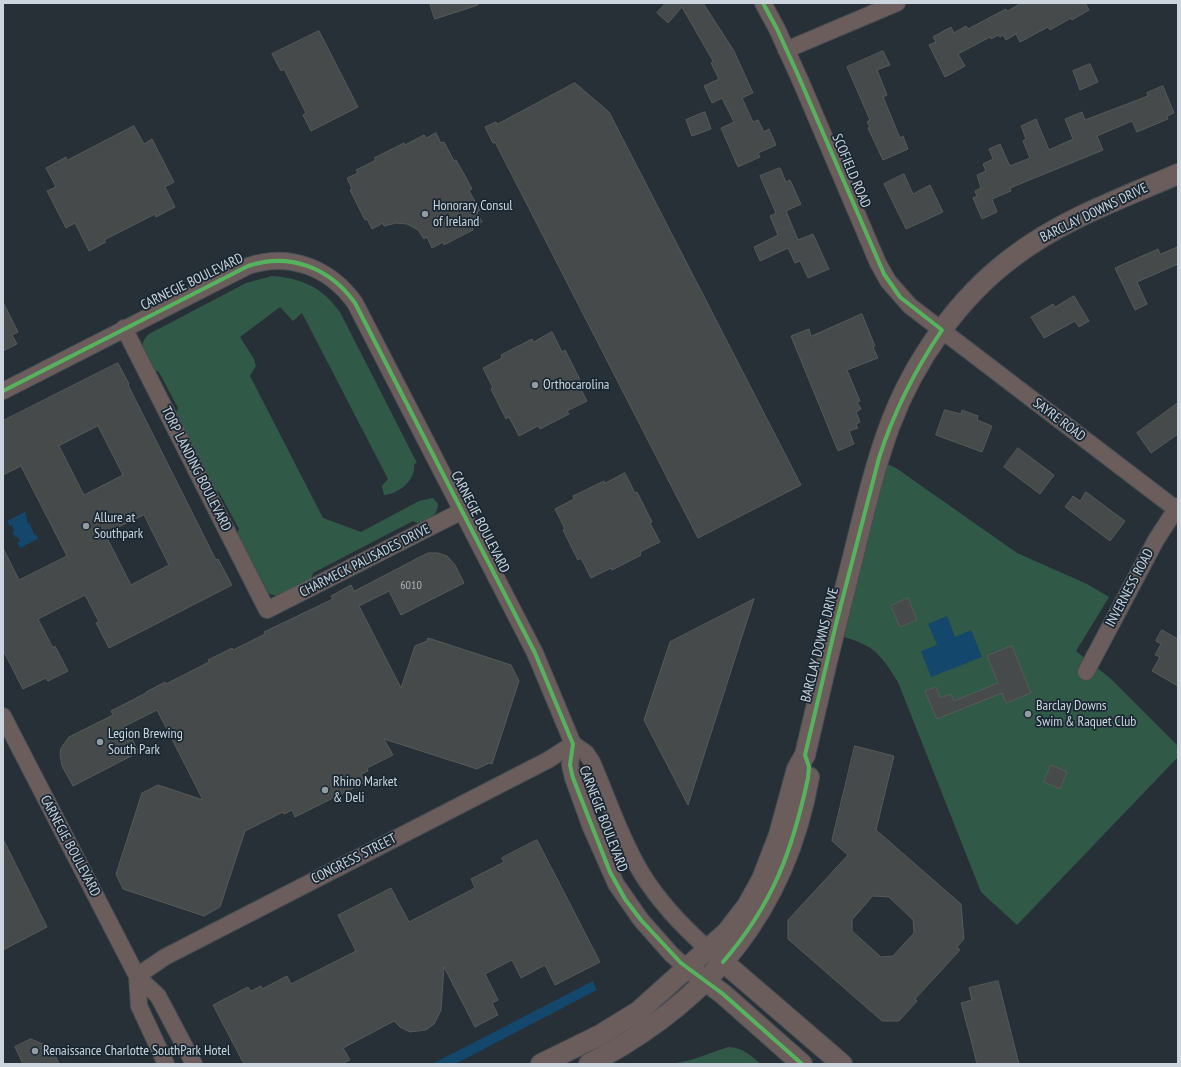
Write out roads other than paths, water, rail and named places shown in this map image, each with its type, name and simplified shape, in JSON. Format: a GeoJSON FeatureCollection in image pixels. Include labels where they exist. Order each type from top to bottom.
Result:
{"type":"FeatureCollection","features":[{"type":"Feature","properties":{"kind":"street","name":"SCOFIELD ROAD"},"geometry":{"type":"LineString","coordinates":[[763,3],[786,50],[884,274],[896,292],[910,306],[942,330]]}},
{"type":"Feature","properties":{"kind":"street"},"geometry":{"type":"LineString","coordinates":[[786,50],[897,3]]}},
{"type":"Feature","properties":{"kind":"street","name":"BARCLAY DOWNS DRIVE"},"geometry":{"type":"LineString","coordinates":[[541,1064],[628,1019],[647,1005],[688,969],[716,956],[758,917],[784,864],[797,828],[808,778],[809,767],[805,755],[834,632],[881,452],[905,391],[942,330],[987,279],[1024,249],[1060,227],[1178,174]]}},
{"type":"Feature","properties":{"kind":"street","name":"CARNEGIE BOULEVARD"},"geometry":{"type":"LineString","coordinates":[[3,391],[230,274],[255,264],[273,261],[292,262],[310,266],[325,274],[344,288],[355,303],[535,653],[572,744],[570,765],[573,778],[590,825],[616,884],[641,920],[672,954],[688,969],[729,999],[802,1064]]}},
{"type":"Feature","properties":{"kind":"street","name":"TORP LANDING BOULEVARD"},"geometry":{"type":"LineString","coordinates":[[124,328],[267,610]]}},
{"type":"Feature","properties":{"kind":"street","name":"SAYRE ROAD"},"geometry":{"type":"LineString","coordinates":[[942,330],[1177,508]]}},
{"type":"Feature","properties":{"kind":"street","name":"INVERNESS ROAD"},"geometry":{"type":"LineString","coordinates":[[1086,672],[1156,540],[1177,508]]}},
{"type":"Feature","properties":{"kind":"street","name":"CHARMECK PALISADES DRIVE"},"geometry":{"type":"LineString","coordinates":[[267,610],[462,511]]}},
{"type":"Feature","properties":{"kind":"street","name":"CARNEGIE BOULEVARD"},"geometry":{"type":"LineString","coordinates":[[3,716],[9,742],[137,976],[158,996],[194,1064]]}},
{"type":"Feature","properties":{"kind":"street","name":"CARNEGIE BOULEVARD"},"geometry":{"type":"LineString","coordinates":[[572,744],[586,754],[592,762],[623,836],[648,883],[676,918],[716,956],[842,1064]]}},
{"type":"Feature","properties":{"kind":"street","name":"CONGRESS STREET"},"geometry":{"type":"LineString","coordinates":[[137,976],[165,957],[548,760],[572,744]]}},
{"type":"Feature","properties":{"kind":"street","name":"BARCLAY DOWNS DRIVE"},"geometry":{"type":"LineString","coordinates":[[589,1064],[622,1046],[662,1020],[705,980],[716,956]]}},
{"type":"Feature","properties":{"kind":"street","name":"CARNEGIE BOULEVARD"},"geometry":{"type":"LineString","coordinates":[[137,976],[139,1006],[166,1064]]}},
{"type":"Feature","properties":{"kind":"water"},"geometry":{"type":"Polygon","coordinates":[[[25,512],[28,524],[30,523],[34,535],[36,534],[38,539],[20,548],[17,543],[20,541],[12,532],[14,531],[12,525],[10,526],[7,521],[25,512]]]}},
{"type":"Feature","properties":{"kind":"water"},"geometry":{"type":"Polygon","coordinates":[[[947,616],[955,637],[971,630],[982,657],[931,677],[921,651],[937,645],[928,624],[947,616]]]}},
{"type":"Feature","properties":{"kind":"water"},"geometry":{"type":"Polygon","coordinates":[[[593,981],[597,990],[455,1064],[432,1064],[593,981]]]}},
{"type":"Feature","properties":{"kind":"place","name":"Honorary Consul of Ireland"},"geometry":{"type":"Point","coordinates":[425,214]}},
{"type":"Feature","properties":{"kind":"place","name":"Orthocarolina"},"geometry":{"type":"Point","coordinates":[535,385]}},
{"type":"Feature","properties":{"kind":"place","name":"Allure at Southpark"},"geometry":{"type":"Point","coordinates":[86,526]}},
{"type":"Feature","properties":{"kind":"place","name":"Barclay Downs Swim & Raquet Club"},"geometry":{"type":"Point","coordinates":[1028,714]}},
{"type":"Feature","properties":{"kind":"place","name":"Legion Brewing South Park"},"geometry":{"type":"Point","coordinates":[100,742]}},
{"type":"Feature","properties":{"kind":"place","name":"Rhino Market & Deli"},"geometry":{"type":"Point","coordinates":[325,790]}},
{"type":"Feature","properties":{"kind":"place","name":"Renaissance Charlotte SouthPark Hotel"},"geometry":{"type":"Point","coordinates":[35,1051]}}]}
